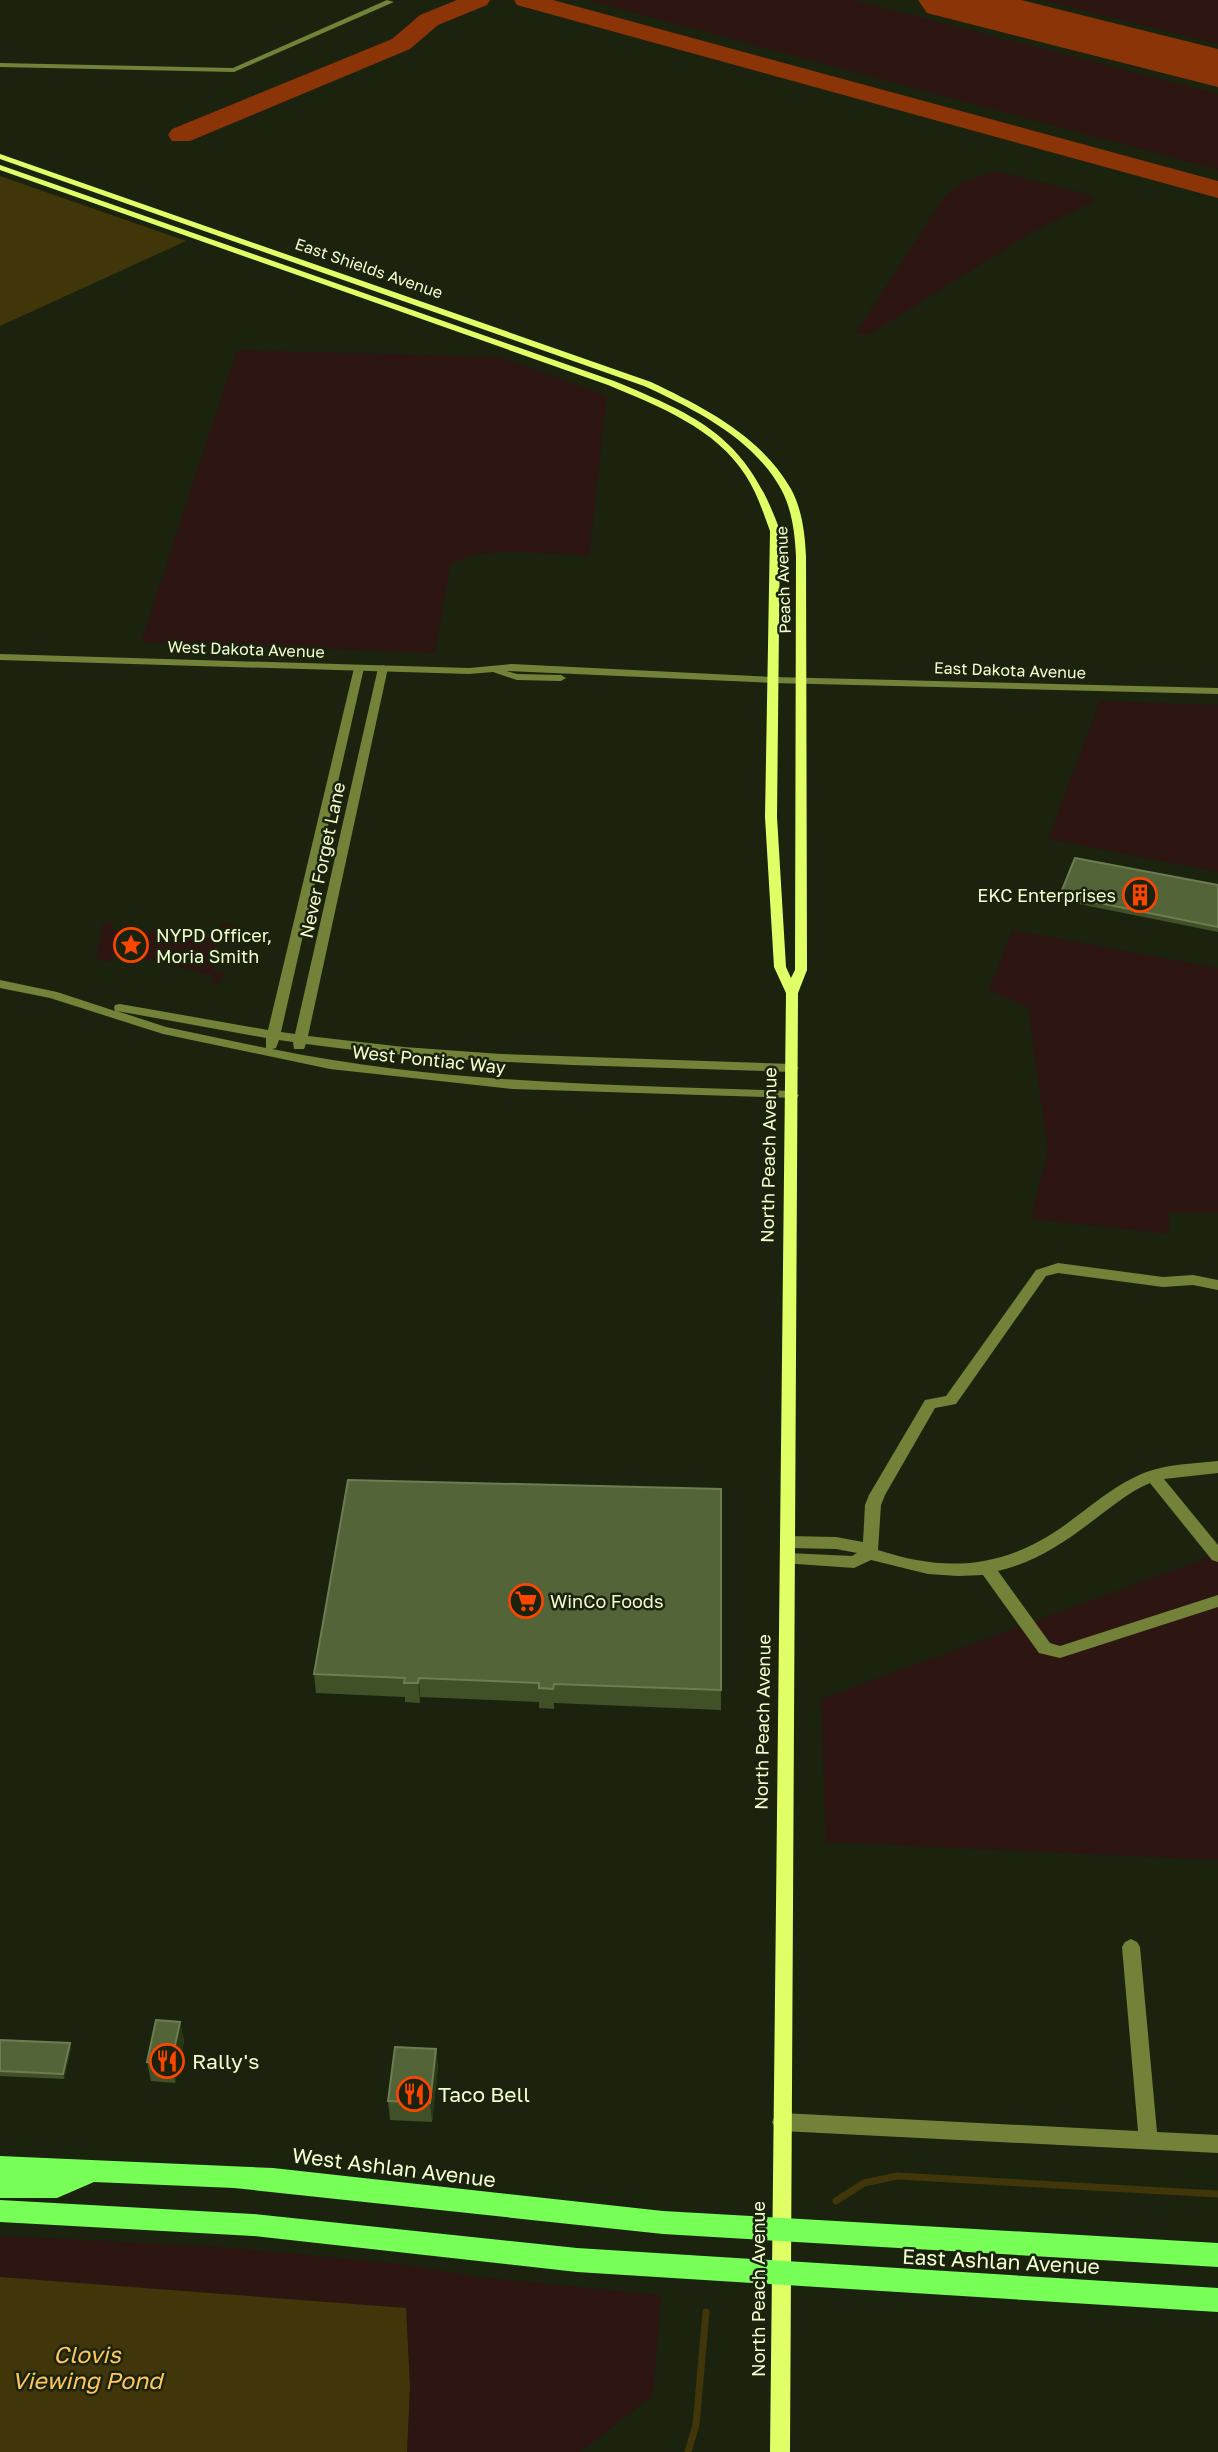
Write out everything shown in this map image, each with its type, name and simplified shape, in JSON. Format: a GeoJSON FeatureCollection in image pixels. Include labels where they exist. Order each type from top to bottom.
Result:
{"type":"FeatureCollection","features":[{"type":"Feature","properties":{"kind":"main road","name":"East Shields Avenue"},"geometry":{"type":"LineString","coordinates":[[0,156],[587,361],[677,396],[722,424]]}},
{"type":"Feature","properties":{"kind":"main road","name":"East Shields Avenue"},"geometry":{"type":"LineString","coordinates":[[0,167],[573,369],[657,402],[705,428],[748,467],[769,508],[775,531],[773,631]]}},
{"type":"Feature","properties":{"kind":"main road"},"geometry":{"type":"LineString","coordinates":[[573,369],[587,361]]}},
{"type":"Feature","properties":{"kind":"main road","name":"Peach Avenue"},"geometry":{"type":"LineString","coordinates":[[722,424],[766,463],[785,487],[796,512],[801,557],[802,680]]}},
{"type":"Feature","properties":{"kind":"main road","name":"Peach Avenue"},"geometry":{"type":"LineString","coordinates":[[773,631],[773,680]]}},
{"type":"Feature","properties":{"kind":"main road","name":"North Peach Avenue"},"geometry":{"type":"LineString","coordinates":[[773,680],[771,817],[779,956],[780,967],[792,993]]}},
{"type":"Feature","properties":{"kind":"main road","name":"North Peach Avenue"},"geometry":{"type":"LineString","coordinates":[[780,2452],[792,993],[801,970],[802,680]]}},
{"type":"Feature","properties":{"kind":"main road","name":"West Ashlan Avenue"},"geometry":{"type":"LineString","coordinates":[[0,2167],[311,2183],[585,2216],[728,2228],[781,2228]]}},
{"type":"Feature","properties":{"kind":"main road"},"geometry":{"type":"LineString","coordinates":[[0,2187],[52,2189],[72,2185],[90,2171]]}},
{"type":"Feature","properties":{"kind":"main road"},"geometry":{"type":"LineString","coordinates":[[0,2211],[253,2225],[577,2260],[780,2275]]}},
{"type":"Feature","properties":{"kind":"main road","name":"East Ashlan Avenue"},"geometry":{"type":"LineString","coordinates":[[781,2228],[1218,2255]]}},
{"type":"Feature","properties":{"kind":"main road","name":"East Ashlan Avenue"},"geometry":{"type":"LineString","coordinates":[[780,2275],[1218,2300]]}},
{"type":"Feature","properties":{"kind":"street"},"geometry":{"type":"LineString","coordinates":[[0,65],[234,70],[390,2]]}},
{"type":"Feature","properties":{"kind":"street","name":"West Dakota Avenue"},"geometry":{"type":"LineString","coordinates":[[0,657],[492,670],[517,677],[590,679],[615,674],[802,680]]}},
{"type":"Feature","properties":{"kind":"street","name":"Never Forget Lane"},"geometry":{"type":"LineString","coordinates":[[270,1054],[359,668]]}},
{"type":"Feature","properties":{"kind":"street","name":"Never Forget Lane"},"geometry":{"type":"LineString","coordinates":[[296,1060],[383,668]]}},
{"type":"Feature","properties":{"kind":"street","name":"East Dakota Avenue"},"geometry":{"type":"LineString","coordinates":[[802,680],[1218,691]]}},
{"type":"Feature","properties":{"kind":"street","name":"West Pontiac Way"},"geometry":{"type":"LineString","coordinates":[[0,984],[70,1000],[301,1039],[516,1059],[792,1068]]}},
{"type":"Feature","properties":{"kind":"street","name":"West Pontiac Way"},"geometry":{"type":"LineString","coordinates":[[70,1000],[163,1030],[296,1060],[462,1082],[792,1095]]}},
{"type":"Feature","properties":{"kind":"street"},"geometry":{"type":"LineString","coordinates":[[870,1553],[873,1505],[877,1495],[930,1404],[951,1400],[1041,1273],[1058,1268],[1163,1282],[1193,1280],[1218,1285]]}},
{"type":"Feature","properties":{"kind":"street"},"geometry":{"type":"LineString","coordinates":[[788,1550],[854,1562],[870,1553],[917,1566],[952,1570],[987,1568],[1017,1560],[1056,1539],[1140,1481],[1153,1476],[1218,1467]]}},
{"type":"Feature","properties":{"kind":"street"},"geometry":{"type":"LineString","coordinates":[[1153,1476],[1218,1556]]}},
{"type":"Feature","properties":{"kind":"street"},"geometry":{"type":"LineString","coordinates":[[987,1568],[1045,1648],[1059,1652],[1218,1601]]}},
{"type":"Feature","properties":{"kind":"street"},"geometry":{"type":"LineString","coordinates":[[1131,1947],[1148,2140]]}},
{"type":"Feature","properties":{"kind":"street"},"geometry":{"type":"LineString","coordinates":[[782,2122],[1218,2144]]}},
{"type":"Feature","properties":{"kind":"shaded area"},"geometry":{"type":"Polygon","coordinates":[[[587,0],[853,0],[1218,94],[1218,170],[587,0]]]}},
{"type":"Feature","properties":{"kind":"shaded area"},"geometry":{"type":"Polygon","coordinates":[[[1041,0],[1218,0],[1218,44],[1041,0]]]}},
{"type":"Feature","properties":{"kind":"shaded area"},"geometry":{"type":"Polygon","coordinates":[[[996,171],[1087,194],[1095,200],[1029,234],[870,334],[855,334],[945,196],[961,183],[996,171]]]}},
{"type":"Feature","properties":{"kind":"shaded area"},"geometry":{"type":"Polygon","coordinates":[[[237,350],[501,357],[607,396],[589,556],[496,552],[462,559],[450,566],[435,653],[141,642],[237,350]]]}},
{"type":"Feature","properties":{"kind":"shaded area"},"geometry":{"type":"Polygon","coordinates":[[[1100,701],[1218,705],[1218,872],[1048,839],[1100,701]]]}},
{"type":"Feature","properties":{"kind":"shaded area"},"geometry":{"type":"Polygon","coordinates":[[[113,922],[111,930],[216,934],[221,924],[230,923],[239,927],[222,929],[213,971],[226,972],[219,984],[209,983],[214,976],[118,953],[111,962],[96,958],[103,924],[113,922]]]}},
{"type":"Feature","properties":{"kind":"shaded area"},"geometry":{"type":"Polygon","coordinates":[[[1012,930],[1218,968],[1218,1213],[1168,1213],[1170,1234],[1030,1219],[1048,1152],[1028,1007],[989,990],[1012,930]]]}},
{"type":"Feature","properties":{"kind":"shaded area"},"geometry":{"type":"Polygon","coordinates":[[[1218,1554],[1218,1860],[826,1842],[821,1699],[1218,1554]]]}},
{"type":"Feature","properties":{"kind":"shaded area"},"geometry":{"type":"Polygon","coordinates":[[[0,2236],[207,2246],[309,2255],[401,2264],[479,2277],[661,2295],[653,2396],[580,2452],[0,2452],[0,2236]]]}},
{"type":"Feature","properties":{"kind":"water"},"geometry":{"type":"Polygon","coordinates":[[[0,176],[186,241],[0,326],[0,176]]]}},
{"type":"Feature","properties":{"kind":"water","name":"Clovis Viewing Pond"},"geometry":{"type":"Polygon","coordinates":[[[0,2277],[406,2308],[410,2386],[407,2452],[0,2452],[0,2277]]]}},
{"type":"Feature","properties":{"kind":"building","name":"EKC Enterprises"},"geometry":{"type":"Polygon","coordinates":[[[1075,858],[1218,885],[1218,927],[1060,895],[1075,858]]]}},
{"type":"Feature","properties":{"kind":"building","name":"WinCo Foods"},"geometry":{"type":"Polygon","coordinates":[[[348,1480],[721,1489],[721,1690],[554,1684],[553,1689],[539,1688],[539,1683],[419,1678],[418,1683],[404,1683],[405,1678],[314,1674],[348,1480]]]}},
{"type":"Feature","properties":{"kind":"building"},"geometry":{"type":"Polygon","coordinates":[[[156,2020],[180,2022],[171,2064],[147,2062],[156,2020]]]}},
{"type":"Feature","properties":{"kind":"building"},"geometry":{"type":"Polygon","coordinates":[[[0,2040],[70,2043],[63,2074],[0,2071],[0,2040]]]}},
{"type":"Feature","properties":{"kind":"building"},"geometry":{"type":"Polygon","coordinates":[[[395,2047],[436,2049],[430,2103],[388,2101],[395,2047]]]}},
{"type":"Feature","properties":{"kind":"waterway"},"geometry":{"type":"LineString","coordinates":[[836,2201],[864,2183],[897,2176],[1218,2194]]}},
{"type":"Feature","properties":{"kind":"waterway"},"geometry":{"type":"LineString","coordinates":[[688,2452],[696,2425],[706,2312]]}},
{"type":"Feature","properties":{"kind":"taxiway"},"geometry":{"type":"LineString","coordinates":[[181,135],[401,44],[429,20],[478,0]]}},
{"type":"Feature","properties":{"kind":"taxiway"},"geometry":{"type":"LineString","coordinates":[[526,0],[1218,190]]}},
{"type":"Feature","properties":{"kind":"runway"},"geometry":{"type":"LineString","coordinates":[[948,0],[1218,68]]}},
{"type":"Feature","properties":{"kind":"place","name":"EKC Enterprises"},"geometry":{"type":"Point","coordinates":[1140,895]}},
{"type":"Feature","properties":{"kind":"place","name":"NYPD Officer, Moria Smith"},"geometry":{"type":"Point","coordinates":[131,945]}},
{"type":"Feature","properties":{"kind":"place","name":"WinCo Foods"},"geometry":{"type":"Point","coordinates":[526,1601]}},
{"type":"Feature","properties":{"kind":"place","name":"Rally's"},"geometry":{"type":"Point","coordinates":[167,2061]}},
{"type":"Feature","properties":{"kind":"place","name":"Taco Bell"},"geometry":{"type":"Point","coordinates":[414,2094]}}]}
